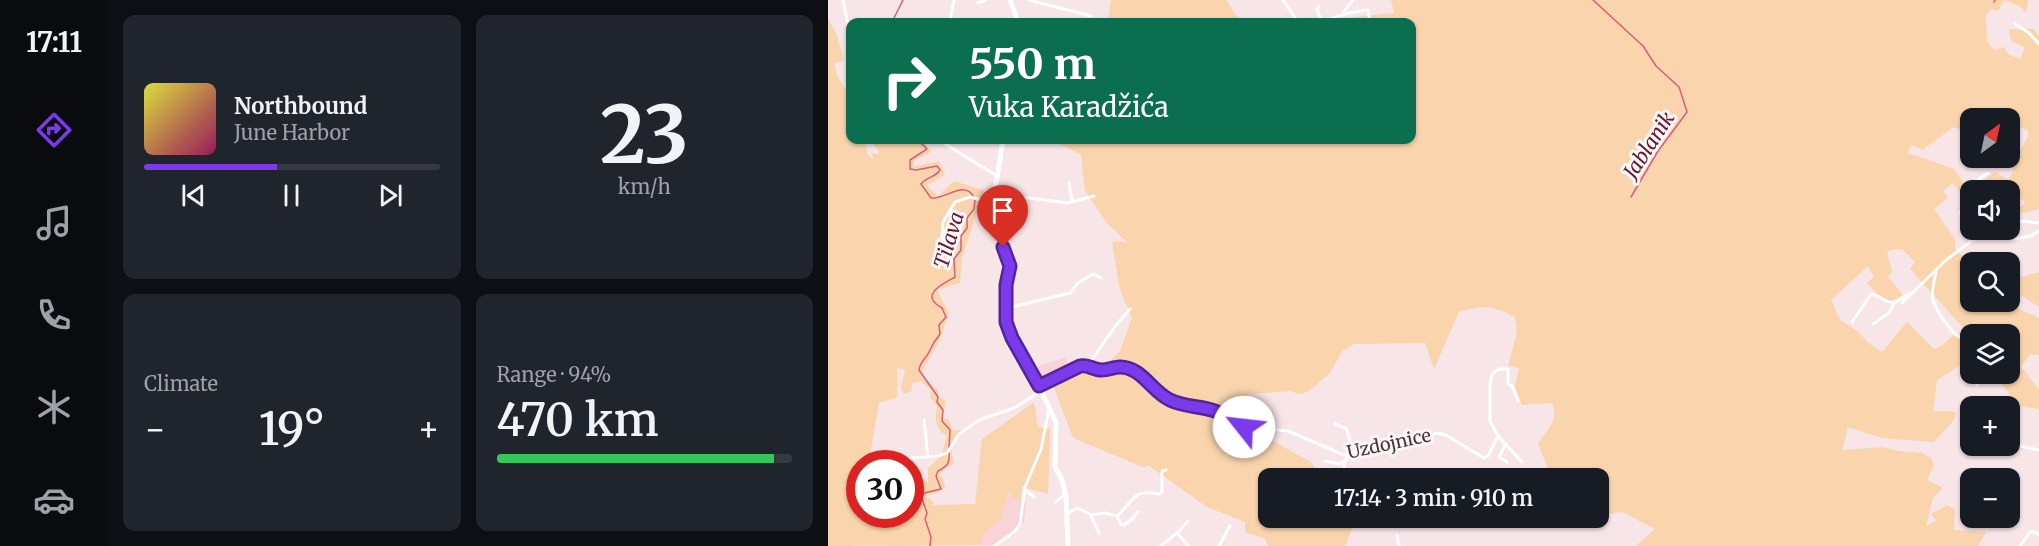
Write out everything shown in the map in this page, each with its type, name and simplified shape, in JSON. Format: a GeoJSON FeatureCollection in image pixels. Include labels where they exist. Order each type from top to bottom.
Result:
{"type":"FeatureCollection","features":[{"type":"Feature","properties":{"kind":"street"},"geometry":{"type":"LineString","coordinates":[[843,0],[847,18]]}},
{"type":"Feature","properties":{"kind":"street"},"geometry":{"type":"LineString","coordinates":[[950,18],[954,0]]}},
{"type":"Feature","properties":{"kind":"street"},"geometry":{"type":"LineString","coordinates":[[978,3],[986,0]]}},
{"type":"Feature","properties":{"kind":"street"},"geometry":{"type":"LineString","coordinates":[[1010,0],[1017,18]]}},
{"type":"Feature","properties":{"kind":"street"},"geometry":{"type":"LineString","coordinates":[[1029,0],[1091,16]]}},
{"type":"Feature","properties":{"kind":"street"},"geometry":{"type":"LineString","coordinates":[[1283,0],[1295,18]]}},
{"type":"Feature","properties":{"kind":"street"},"geometry":{"type":"LineString","coordinates":[[1342,15],[1353,0]]}},
{"type":"Feature","properties":{"kind":"street"},"geometry":{"type":"LineString","coordinates":[[1320,6],[1317,10],[1320,18]]}},
{"type":"Feature","properties":{"kind":"street"},"geometry":{"type":"LineString","coordinates":[[1333,18],[1368,10],[1369,18]]}},
{"type":"Feature","properties":{"kind":"street"},"geometry":{"type":"LineString","coordinates":[[2016,24],[2039,44]]}},
{"type":"Feature","properties":{"kind":"street"},"geometry":{"type":"LineString","coordinates":[[945,144],[997,176]]}},
{"type":"Feature","properties":{"kind":"street"},"geometry":{"type":"LineString","coordinates":[[1002,144],[997,176],[987,211],[988,222],[1005,251],[1010,266],[1005,308],[1008,330],[1056,422],[1055,467],[1062,480],[1065,494],[1067,514],[1065,545]]}},
{"type":"Feature","properties":{"kind":"street"},"geometry":{"type":"LineString","coordinates":[[1978,180],[1988,173]]}},
{"type":"Feature","properties":{"kind":"street"},"geometry":{"type":"LineString","coordinates":[[1069,183],[1072,201]]}},
{"type":"Feature","properties":{"kind":"street"},"geometry":{"type":"LineString","coordinates":[[947,242],[943,239],[942,228],[956,201],[975,198],[1029,198],[1067,203],[1094,196]]}},
{"type":"Feature","properties":{"kind":"street"},"geometry":{"type":"LineString","coordinates":[[1959,212],[1970,242]]}},
{"type":"Feature","properties":{"kind":"street"},"geometry":{"type":"LineString","coordinates":[[2020,220],[2039,223]]}},
{"type":"Feature","properties":{"kind":"street"},"geometry":{"type":"LineString","coordinates":[[1902,303],[1946,260],[1970,242],[1992,232],[2013,239],[2031,236],[2039,231]]}},
{"type":"Feature","properties":{"kind":"street"},"geometry":{"type":"LineString","coordinates":[[1936,271],[1932,294],[1936,312],[1960,338]]}},
{"type":"Feature","properties":{"kind":"street"},"geometry":{"type":"LineString","coordinates":[[1005,308],[1070,292],[1078,283],[1093,274],[1101,278]]}},
{"type":"Feature","properties":{"kind":"street"},"geometry":{"type":"LineString","coordinates":[[1852,322],[1873,292],[1889,302],[1912,294]]}},
{"type":"Feature","properties":{"kind":"street"},"geometry":{"type":"LineString","coordinates":[[1872,324],[1889,313],[1894,302]]}},
{"type":"Feature","properties":{"kind":"street"},"geometry":{"type":"LineString","coordinates":[[924,457],[948,452],[959,435],[979,420],[1014,408],[1040,388],[1091,361],[1130,309]]}},
{"type":"Feature","properties":{"kind":"street","name":"Uzdojnice"},"geometry":{"type":"LineString","coordinates":[[1086,364],[1101,370],[1119,367],[1131,369],[1172,401],[1215,411],[1228,421],[1254,430],[1288,431],[1341,455],[1360,448],[1416,439],[1437,433],[1446,435],[1484,458],[1488,456],[1498,436]]}},
{"type":"Feature","properties":{"kind":"street"},"geometry":{"type":"LineString","coordinates":[[1518,401],[1507,380],[1508,369],[1493,373],[1490,378],[1490,421],[1505,445],[1522,462]]}},
{"type":"Feature","properties":{"kind":"street"},"geometry":{"type":"LineString","coordinates":[[994,546],[1014,532],[1020,524],[1024,489],[1041,449],[1049,407]]}},
{"type":"Feature","properties":{"kind":"street"},"geometry":{"type":"LineString","coordinates":[[924,420],[928,457]]}},
{"type":"Feature","properties":{"kind":"street"},"geometry":{"type":"LineString","coordinates":[[1325,461],[1340,464],[1351,453],[1347,429],[1335,424]]}},
{"type":"Feature","properties":{"kind":"street"},"geometry":{"type":"LineString","coordinates":[[1505,445],[1499,457],[1507,462]]}},
{"type":"Feature","properties":{"kind":"street"},"geometry":{"type":"LineString","coordinates":[[2020,446],[2039,450]]}},
{"type":"Feature","properties":{"kind":"street"},"geometry":{"type":"LineString","coordinates":[[1345,468],[1346,460]]}},
{"type":"Feature","properties":{"kind":"street"},"geometry":{"type":"LineString","coordinates":[[1117,516],[1139,493],[1159,494],[1162,492],[1162,471],[1166,470]]}},
{"type":"Feature","properties":{"kind":"street"},"geometry":{"type":"LineString","coordinates":[[1024,489],[1031,497]]}},
{"type":"Feature","properties":{"kind":"street"},"geometry":{"type":"LineString","coordinates":[[1056,502],[1065,494]]}},
{"type":"Feature","properties":{"kind":"street"},"geometry":{"type":"LineString","coordinates":[[1067,514],[1077,508],[1090,514],[1105,513],[1117,516]]}},
{"type":"Feature","properties":{"kind":"street"},"geometry":{"type":"LineString","coordinates":[[1117,516],[1121,525],[1124,525],[1138,512]]}},
{"type":"Feature","properties":{"kind":"street"},"geometry":{"type":"LineString","coordinates":[[1090,514],[1099,533]]}},
{"type":"Feature","properties":{"kind":"street"},"geometry":{"type":"LineString","coordinates":[[1161,546],[1188,521]]}},
{"type":"Feature","properties":{"kind":"street"},"geometry":{"type":"LineString","coordinates":[[1219,546],[1230,525]]}},
{"type":"Feature","properties":{"kind":"street"},"geometry":{"type":"LineString","coordinates":[[2020,546],[2030,532],[2039,535]]}},
{"type":"Feature","properties":{"kind":"street"},"geometry":{"type":"LineString","coordinates":[[1177,533],[1188,546]]}},
{"type":"Feature","properties":{"kind":"street"},"geometry":{"type":"LineString","coordinates":[[1397,536],[1400,546]]}},
{"type":"Feature","properties":{"kind":"shaded area"},"geometry":{"type":"Polygon","coordinates":[[[1111,0],[1226,0],[1240,18],[1109,18],[1111,0]]]}},
{"type":"Feature","properties":{"kind":"shaded area"},"geometry":{"type":"Polygon","coordinates":[[[1391,0],[2004,0],[1998,11],[1991,9],[1986,15],[1987,42],[1994,50],[2004,47],[2008,54],[2020,59],[2025,47],[2011,41],[2009,29],[2034,29],[2039,37],[2039,209],[2020,213],[2020,208],[2025,202],[2020,198],[2020,180],[2009,180],[2013,168],[2020,168],[2020,151],[2029,131],[2020,127],[2020,108],[1960,108],[1960,129],[1954,127],[1922,150],[1911,145],[1908,153],[1954,169],[1961,180],[1960,192],[1953,183],[1943,191],[1948,198],[1934,209],[1955,239],[1955,251],[1960,254],[1960,312],[2020,312],[2020,309],[2039,318],[2039,355],[2030,354],[2021,367],[2039,390],[2039,409],[2020,406],[2020,396],[2011,396],[2002,384],[2020,384],[2020,324],[1960,324],[1910,269],[1915,262],[1902,249],[1887,252],[1892,271],[1888,277],[1903,295],[1890,302],[1876,293],[1867,283],[1874,277],[1868,266],[1831,300],[1840,320],[1882,352],[1907,322],[1934,349],[1943,345],[1953,335],[1960,336],[1960,365],[1937,380],[1933,411],[1956,412],[1954,420],[1934,442],[1882,438],[1848,427],[1842,450],[1883,447],[1923,453],[1931,458],[1934,465],[1927,480],[1943,488],[1933,498],[1926,526],[1936,521],[1931,514],[1947,505],[1955,510],[1954,530],[1986,532],[1978,546],[1636,546],[1655,529],[1622,512],[1609,514],[1609,468],[1547,468],[1538,444],[1551,425],[1554,414],[1552,403],[1522,405],[1515,386],[1519,368],[1508,366],[1517,332],[1515,317],[1488,308],[1459,312],[1434,369],[1425,343],[1354,344],[1342,351],[1330,373],[1309,391],[1299,394],[1291,391],[1250,394],[1245,398],[1248,415],[1266,437],[1311,462],[1315,468],[1258,468],[1258,528],[1352,528],[1345,546],[1268,546],[1265,539],[1245,532],[1245,522],[1207,507],[1149,466],[1143,467],[1073,438],[1053,385],[1108,363],[1120,351],[1132,318],[1120,290],[1112,242],[1127,242],[1107,223],[1085,191],[1081,155],[1062,144],[1416,144],[1416,18],[1346,18],[1394,13],[1391,0]]]}},
{"type":"Feature","properties":{"kind":"shaded area"},"geometry":{"type":"Polygon","coordinates":[[[2004,0],[2028,0],[2026,13],[2021,7],[2004,0]]]}},
{"type":"Feature","properties":{"kind":"shaded area"},"geometry":{"type":"Polygon","coordinates":[[[828,19],[836,33],[844,60],[834,63],[837,75],[846,89],[846,144],[865,144],[868,155],[873,159],[871,153],[878,154],[879,152],[873,144],[925,144],[932,151],[914,161],[913,167],[939,161],[945,175],[927,185],[938,196],[954,181],[984,190],[962,258],[960,283],[937,290],[949,313],[939,342],[920,374],[938,390],[938,397],[944,399],[946,405],[941,417],[949,420],[953,431],[962,430],[951,449],[954,463],[939,474],[943,478],[945,487],[939,492],[924,496],[924,482],[928,482],[928,468],[941,456],[947,436],[940,430],[937,423],[937,406],[930,398],[931,390],[921,381],[912,383],[911,391],[904,394],[901,388],[905,370],[897,368],[897,397],[879,403],[871,450],[846,450],[846,528],[924,528],[924,497],[929,498],[933,502],[932,505],[975,504],[982,439],[1034,402],[1038,427],[1050,428],[1048,494],[1022,487],[1021,501],[1013,498],[1008,492],[1001,520],[986,531],[980,545],[828,546],[828,19]],[[949,221],[938,239],[952,254],[964,226],[949,221]]]}},
{"type":"Feature","properties":{"kind":"shaded area"},"geometry":{"type":"Polygon","coordinates":[[[1995,172],[2009,180],[1985,179],[1995,172]]]}},
{"type":"Feature","properties":{"kind":"shaded area"},"geometry":{"type":"Polygon","coordinates":[[[2039,272],[2039,307],[2020,295],[2020,277],[2039,272]]]}},
{"type":"Feature","properties":{"kind":"shaded area"},"geometry":{"type":"Polygon","coordinates":[[[1066,357],[1069,370],[1040,383],[1033,368],[1066,357]]]}},
{"type":"Feature","properties":{"kind":"shaded area"},"geometry":{"type":"Polygon","coordinates":[[[1008,492],[1013,498],[1026,503],[1024,523],[998,545],[980,545],[986,531],[1001,519],[1008,492]]]}},
{"type":"Feature","properties":{"kind":"waterway","name":"Tilava"},"geometry":{"type":"LineString","coordinates":[[894,18],[903,0]]}},
{"type":"Feature","properties":{"kind":"waterway","name":"Jablanik"},"geometry":{"type":"LineString","coordinates":[[1593,0],[1643,46],[1656,66],[1679,87],[1687,112],[1658,151],[1631,197]]}},
{"type":"Feature","properties":{"kind":"waterway","name":"Tilava"},"geometry":{"type":"LineString","coordinates":[[922,144],[927,149],[910,160],[910,169],[937,166],[940,170],[921,184],[931,198],[966,190],[975,199],[974,209],[967,218],[967,228],[961,236],[961,250],[954,259],[955,277],[939,286],[932,294],[932,299],[942,308],[946,317],[939,325],[940,334],[919,370],[938,397],[937,402],[943,410],[942,421],[950,430],[949,448]]}},
{"type":"Feature","properties":{"kind":"waterway","name":"Tilava"},"geometry":{"type":"LineString","coordinates":[[930,546],[931,537],[925,519],[927,513],[921,496],[924,493],[941,489],[936,476],[938,471],[948,464],[949,453]]}},
{"type":"Feature","properties":{"kind":"route"},"geometry":{"type":"LineString","coordinates":[[1003,247],[1010,266],[1005,308],[1008,330],[1039,386],[1086,364],[1101,370],[1127,368],[1155,387],[1164,397],[1181,404],[1215,411],[1228,421],[1244,427]]}}]}
